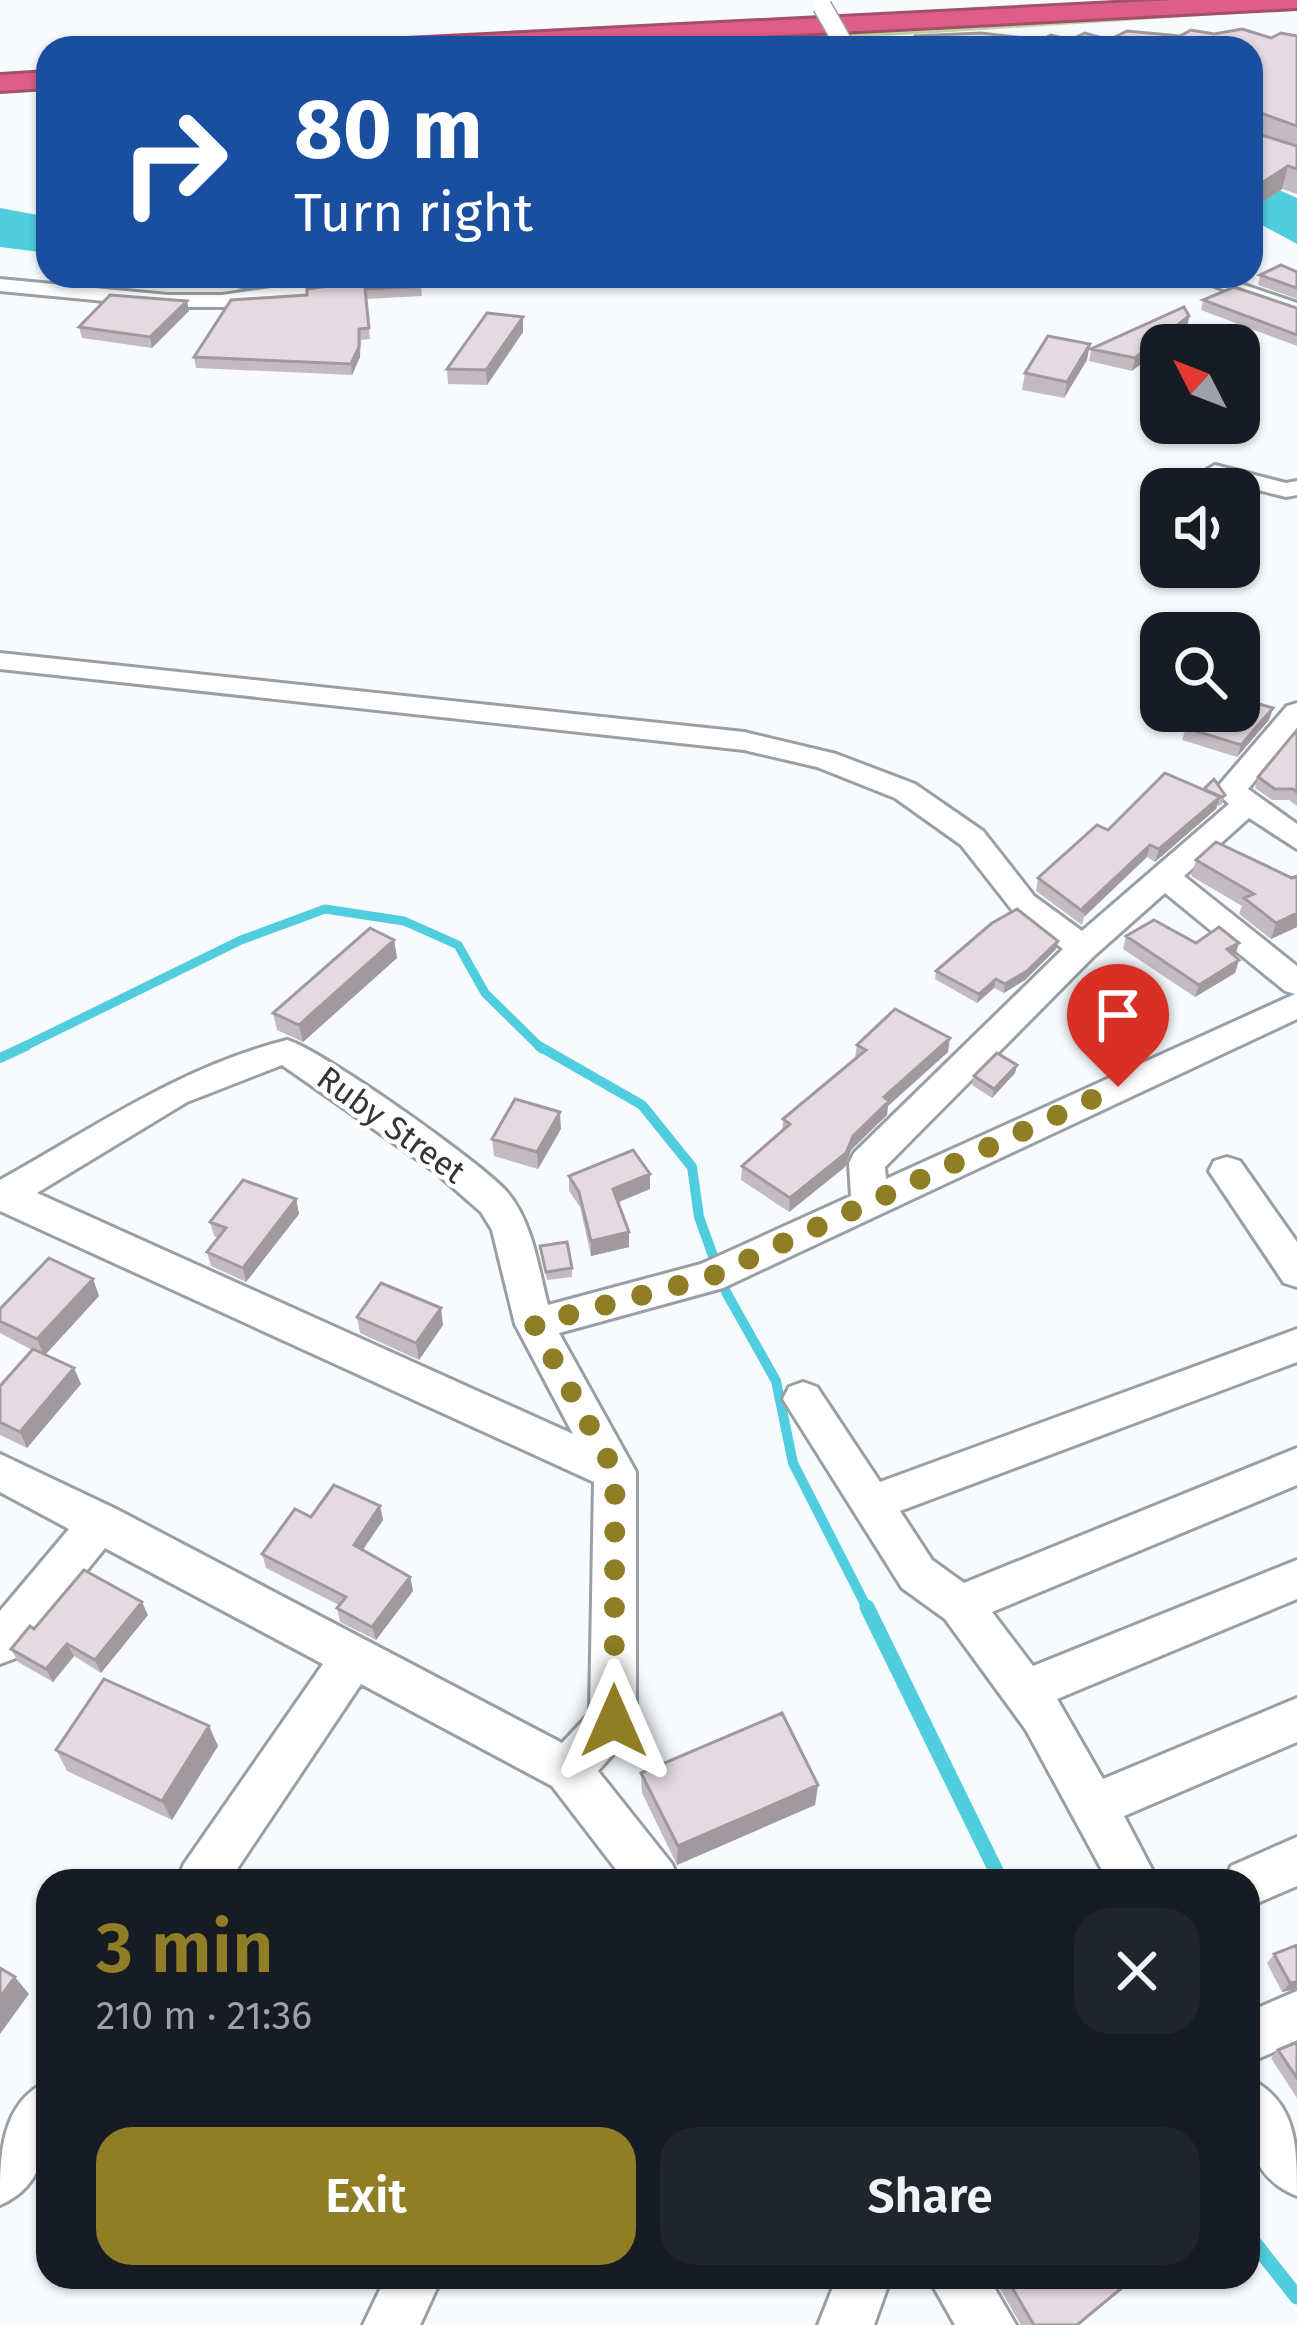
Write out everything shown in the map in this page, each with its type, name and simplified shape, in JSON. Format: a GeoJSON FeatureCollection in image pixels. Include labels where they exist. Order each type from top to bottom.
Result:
{"type":"FeatureCollection","features":[{"type":"Feature","properties":{"kind":"highway"},"geometry":{"type":"LineString","coordinates":[[619,36],[1297,1]]}},
{"type":"Feature","properties":{"kind":"highway"},"geometry":{"type":"LineString","coordinates":[[916,36],[1297,15]]}},
{"type":"Feature","properties":{"kind":"highway"},"geometry":{"type":"LineString","coordinates":[[0,68],[36,66]]}},
{"type":"Feature","properties":{"kind":"highway"},"geometry":{"type":"LineString","coordinates":[[0,82],[36,80]]}},
{"type":"Feature","properties":{"kind":"street"},"geometry":{"type":"LineString","coordinates":[[819,3],[839,36]]}},
{"type":"Feature","properties":{"kind":"street"},"geometry":{"type":"LineString","coordinates":[[0,285],[147,300],[222,302],[317,288]]}},
{"type":"Feature","properties":{"kind":"street"},"geometry":{"type":"LineString","coordinates":[[1232,288],[1297,310]]}},
{"type":"Feature","properties":{"kind":"street"},"geometry":{"type":"LineString","coordinates":[[1260,483],[1297,488]]}},
{"type":"Feature","properties":{"kind":"street"},"geometry":{"type":"LineString","coordinates":[[0,661],[744,741],[826,760],[905,791],[972,838],[1023,903],[1083,948]]}},
{"type":"Feature","properties":{"kind":"street"},"geometry":{"type":"LineString","coordinates":[[1296,714],[1230,791],[1297,839]]}},
{"type":"Feature","properties":{"kind":"street"},"geometry":{"type":"LineString","coordinates":[[870,1205],[867,1163],[1083,948],[1248,803]]}},
{"type":"Feature","properties":{"kind":"street"},"geometry":{"type":"LineString","coordinates":[[1164,875],[1297,983]]}},
{"type":"Feature","properties":{"kind":"street"},"geometry":{"type":"LineString","coordinates":[[534,1324],[710,1277],[1297,1005]]}},
{"type":"Feature","properties":{"kind":"street","name":"Ruby Street"},"geometry":{"type":"LineString","coordinates":[[3,1196],[200,1080],[249,1059],[286,1052],[447,1161],[494,1202],[510,1229],[534,1324],[615,1472],[614,1721],[568,1770]]}},
{"type":"Feature","properties":{"kind":"street"},"geometry":{"type":"LineString","coordinates":[[1227,1171],[1297,1272]]}},
{"type":"Feature","properties":{"kind":"street"},"geometry":{"type":"LineString","coordinates":[[3,1196],[615,1472]]}},
{"type":"Feature","properties":{"kind":"street"},"geometry":{"type":"LineString","coordinates":[[870,1504],[1297,1345]]}},
{"type":"Feature","properties":{"kind":"street"},"geometry":{"type":"LineString","coordinates":[[803,1399],[917,1574],[959,1605],[1024,1691],[1128,1869]]}},
{"type":"Feature","properties":{"kind":"street"},"geometry":{"type":"LineString","coordinates":[[959,1605],[1297,1466]]}},
{"type":"Feature","properties":{"kind":"street"},"geometry":{"type":"LineString","coordinates":[[0,1472],[568,1770],[632,1869]]}},
{"type":"Feature","properties":{"kind":"street"},"geometry":{"type":"LineString","coordinates":[[0,1644],[101,1522]]}},
{"type":"Feature","properties":{"kind":"street"},"geometry":{"type":"LineString","coordinates":[[1024,1691],[1297,1579]]}},
{"type":"Feature","properties":{"kind":"street"},"geometry":{"type":"LineString","coordinates":[[209,1869],[352,1658]]}},
{"type":"Feature","properties":{"kind":"street"},"geometry":{"type":"LineString","coordinates":[[1094,1806],[1297,1720]]}},
{"type":"Feature","properties":{"kind":"street"},"geometry":{"type":"LineString","coordinates":[[1260,1878],[1297,1862]]}},
{"type":"Feature","properties":{"kind":"street"},"geometry":{"type":"LineString","coordinates":[[1260,2033],[1297,2016]]}},
{"type":"Feature","properties":{"kind":"street"},"geometry":{"type":"LineString","coordinates":[[1260,2120],[1297,2169]]}},
{"type":"Feature","properties":{"kind":"street"},"geometry":{"type":"LineString","coordinates":[[0,2178],[36,2125]]}},
{"type":"Feature","properties":{"kind":"street"},"geometry":{"type":"LineString","coordinates":[[391,2325],[409,2289]]}},
{"type":"Feature","properties":{"kind":"street"},"geometry":{"type":"LineString","coordinates":[[846,2325],[860,2289]]}},
{"type":"Feature","properties":{"kind":"street"},"geometry":{"type":"LineString","coordinates":[[963,2289],[988,2325]]}},
{"type":"Feature","properties":{"kind":"green space"},"geometry":{"type":"Polygon","coordinates":[[[1297,6],[1297,10],[899,35],[728,36],[1297,6]]]}},
{"type":"Feature","properties":{"kind":"water"},"geometry":{"type":"Polygon","coordinates":[[[1263,182],[1297,198],[1297,244],[1263,226],[1263,182]]]}},
{"type":"Feature","properties":{"kind":"water"},"geometry":{"type":"Polygon","coordinates":[[[0,208],[36,215],[36,252],[0,247],[0,208]]]}},
{"type":"Feature","properties":{"kind":"water"},"geometry":{"type":"Polygon","coordinates":[[[235,288],[325,288],[285,296],[235,288]]]}},
{"type":"Feature","properties":{"kind":"building"},"geometry":{"type":"Polygon","coordinates":[[[1242,29],[1271,38],[1281,33],[1297,36],[1297,126],[1263,114],[1263,36],[1180,36],[1191,30],[1214,34],[1242,29]]]}},
{"type":"Feature","properties":{"kind":"building"},"geometry":{"type":"Polygon","coordinates":[[[1127,31],[1180,36],[1117,36],[1127,31]]]}},
{"type":"Feature","properties":{"kind":"building"},"geometry":{"type":"Polygon","coordinates":[[[981,33],[1007,36],[915,36],[981,33]]]}},
{"type":"Feature","properties":{"kind":"building"},"geometry":{"type":"Polygon","coordinates":[[[1263,135],[1297,146],[1297,169],[1288,166],[1263,182],[1263,135]]]}},
{"type":"Feature","properties":{"kind":"building"},"geometry":{"type":"Polygon","coordinates":[[[1281,265],[1297,272],[1297,288],[1263,276],[1281,265]]]}},
{"type":"Feature","properties":{"kind":"building"},"geometry":{"type":"Polygon","coordinates":[[[384,288],[365,289],[369,328],[359,329],[359,347],[351,364],[194,357],[231,300],[307,295],[307,289],[384,288]]]}},
{"type":"Feature","properties":{"kind":"building"},"geometry":{"type":"Polygon","coordinates":[[[1237,288],[1297,308],[1297,335],[1203,300],[1237,288]]]}},
{"type":"Feature","properties":{"kind":"building"},"geometry":{"type":"Polygon","coordinates":[[[110,295],[187,301],[150,337],[79,327],[110,295]]]}},
{"type":"Feature","properties":{"kind":"building"},"geometry":{"type":"Polygon","coordinates":[[[1184,307],[1189,316],[1179,324],[1146,324],[1184,307]]]}},
{"type":"Feature","properties":{"kind":"building"},"geometry":{"type":"Polygon","coordinates":[[[487,313],[523,317],[486,370],[447,369],[487,313]]]}},
{"type":"Feature","properties":{"kind":"building"},"geometry":{"type":"Polygon","coordinates":[[[1140,327],[1140,354],[1135,358],[1091,349],[1140,327]]]}},
{"type":"Feature","properties":{"kind":"building"},"geometry":{"type":"Polygon","coordinates":[[[1048,336],[1090,344],[1067,382],[1025,373],[1048,336]]]}},
{"type":"Feature","properties":{"kind":"building"},"geometry":{"type":"Polygon","coordinates":[[[1260,704],[1273,708],[1260,723],[1260,704]]]}},
{"type":"Feature","properties":{"kind":"building"},"geometry":{"type":"Polygon","coordinates":[[[1297,730],[1297,792],[1275,789],[1258,777],[1297,730]]]}},
{"type":"Feature","properties":{"kind":"building"},"geometry":{"type":"Polygon","coordinates":[[[1199,732],[1252,732],[1241,745],[1199,732]]]}},
{"type":"Feature","properties":{"kind":"building"},"geometry":{"type":"Polygon","coordinates":[[[1165,773],[1220,797],[1159,849],[1150,845],[1082,909],[1085,913],[1038,878],[1097,825],[1108,830],[1165,773]]]}},
{"type":"Feature","properties":{"kind":"building"},"geometry":{"type":"Polygon","coordinates":[[[1214,779],[1225,795],[1222,797],[1204,789],[1214,779]]]}},
{"type":"Feature","properties":{"kind":"building"},"geometry":{"type":"Polygon","coordinates":[[[1216,842],[1292,878],[1297,876],[1297,913],[1276,923],[1244,898],[1254,894],[1196,860],[1216,842]]]}},
{"type":"Feature","properties":{"kind":"building"},"geometry":{"type":"Polygon","coordinates":[[[1017,909],[1058,941],[1027,971],[1005,984],[996,979],[979,994],[936,971],[992,923],[1017,909]]]}},
{"type":"Feature","properties":{"kind":"building"},"geometry":{"type":"Polygon","coordinates":[[[1154,920],[1196,943],[1219,927],[1239,943],[1227,949],[1239,960],[1199,985],[1126,936],[1154,920]]]}},
{"type":"Feature","properties":{"kind":"building"},"geometry":{"type":"Polygon","coordinates":[[[370,928],[394,940],[299,1025],[273,1013],[370,928]]]}},
{"type":"Feature","properties":{"kind":"building"},"geometry":{"type":"Polygon","coordinates":[[[895,1009],[950,1038],[884,1097],[889,1101],[853,1136],[846,1153],[790,1198],[742,1166],[790,1124],[783,1119],[866,1050],[857,1045],[895,1009]]]}},
{"type":"Feature","properties":{"kind":"building"},"geometry":{"type":"Polygon","coordinates":[[[997,1053],[1017,1065],[994,1089],[974,1076],[997,1053]]]}},
{"type":"Feature","properties":{"kind":"building"},"geometry":{"type":"Polygon","coordinates":[[[515,1099],[560,1112],[537,1152],[492,1139],[515,1099]]]}},
{"type":"Feature","properties":{"kind":"building"},"geometry":{"type":"Polygon","coordinates":[[[633,1150],[650,1174],[613,1189],[629,1232],[591,1241],[579,1192],[569,1176],[633,1150]]]}},
{"type":"Feature","properties":{"kind":"building"},"geometry":{"type":"Polygon","coordinates":[[[243,1180],[296,1199],[243,1268],[207,1252],[226,1228],[210,1222],[243,1180]]]}},
{"type":"Feature","properties":{"kind":"building"},"geometry":{"type":"Polygon","coordinates":[[[567,1242],[572,1268],[546,1272],[540,1246],[567,1242]]]}},
{"type":"Feature","properties":{"kind":"building"},"geometry":{"type":"Polygon","coordinates":[[[49,1258],[93,1279],[37,1339],[0,1321],[0,1309],[49,1258]]]}},
{"type":"Feature","properties":{"kind":"building"},"geometry":{"type":"Polygon","coordinates":[[[381,1283],[441,1308],[416,1343],[357,1317],[381,1283]]]}},
{"type":"Feature","properties":{"kind":"building"},"geometry":{"type":"Polygon","coordinates":[[[33,1349],[74,1368],[20,1432],[0,1422],[0,1386],[33,1349]]]}},
{"type":"Feature","properties":{"kind":"building"},"geometry":{"type":"Polygon","coordinates":[[[334,1485],[380,1506],[354,1545],[410,1577],[372,1627],[337,1608],[346,1597],[262,1554],[295,1509],[311,1517],[334,1485]]]}},
{"type":"Feature","properties":{"kind":"building"},"geometry":{"type":"Polygon","coordinates":[[[84,1570],[142,1602],[95,1660],[67,1644],[46,1669],[11,1649],[30,1626],[34,1629],[84,1570]]]}},
{"type":"Feature","properties":{"kind":"building"},"geometry":{"type":"Polygon","coordinates":[[[104,1679],[209,1726],[162,1801],[56,1750],[104,1679]]]}},
{"type":"Feature","properties":{"kind":"building"},"geometry":{"type":"Polygon","coordinates":[[[782,1713],[818,1785],[678,1846],[641,1773],[782,1713]]]}},
{"type":"Feature","properties":{"kind":"building"},"geometry":{"type":"Polygon","coordinates":[[[1297,1945],[1297,1982],[1290,1983],[1274,1954],[1297,1945]]]}},
{"type":"Feature","properties":{"kind":"building"},"geometry":{"type":"Polygon","coordinates":[[[0,1968],[15,1977],[0,1997],[0,1968]]]}},
{"type":"Feature","properties":{"kind":"building"},"geometry":{"type":"Polygon","coordinates":[[[1297,2042],[1297,2078],[1278,2050],[1297,2042]]]}},
{"type":"Feature","properties":{"kind":"building"},"geometry":{"type":"Polygon","coordinates":[[[1013,2289],[1120,2289],[1077,2325],[1034,2325],[1013,2289]]]}},
{"type":"Feature","properties":{"kind":"waterway"},"geometry":{"type":"LineString","coordinates":[[19,1049],[241,940],[325,909],[404,921],[458,945],[485,993],[542,1049]]}},
{"type":"Feature","properties":{"kind":"waterway"},"geometry":{"type":"LineString","coordinates":[[0,1058],[26,1046]]}},
{"type":"Feature","properties":{"kind":"waterway"},"geometry":{"type":"LineString","coordinates":[[539,1046],[642,1105],[692,1167],[699,1217],[726,1292],[776,1381],[793,1463],[868,1610]]}},
{"type":"Feature","properties":{"kind":"waterway"},"geometry":{"type":"LineString","coordinates":[[867,1607],[995,1869]]}},
{"type":"Feature","properties":{"kind":"waterway"},"geometry":{"type":"LineString","coordinates":[[1260,2250],[1297,2297]]}},
{"type":"Feature","properties":{"kind":"route"},"geometry":{"type":"LineString","coordinates":[[614,1721],[615,1472],[534,1324],[710,1277],[1118,1087]]}}]}
